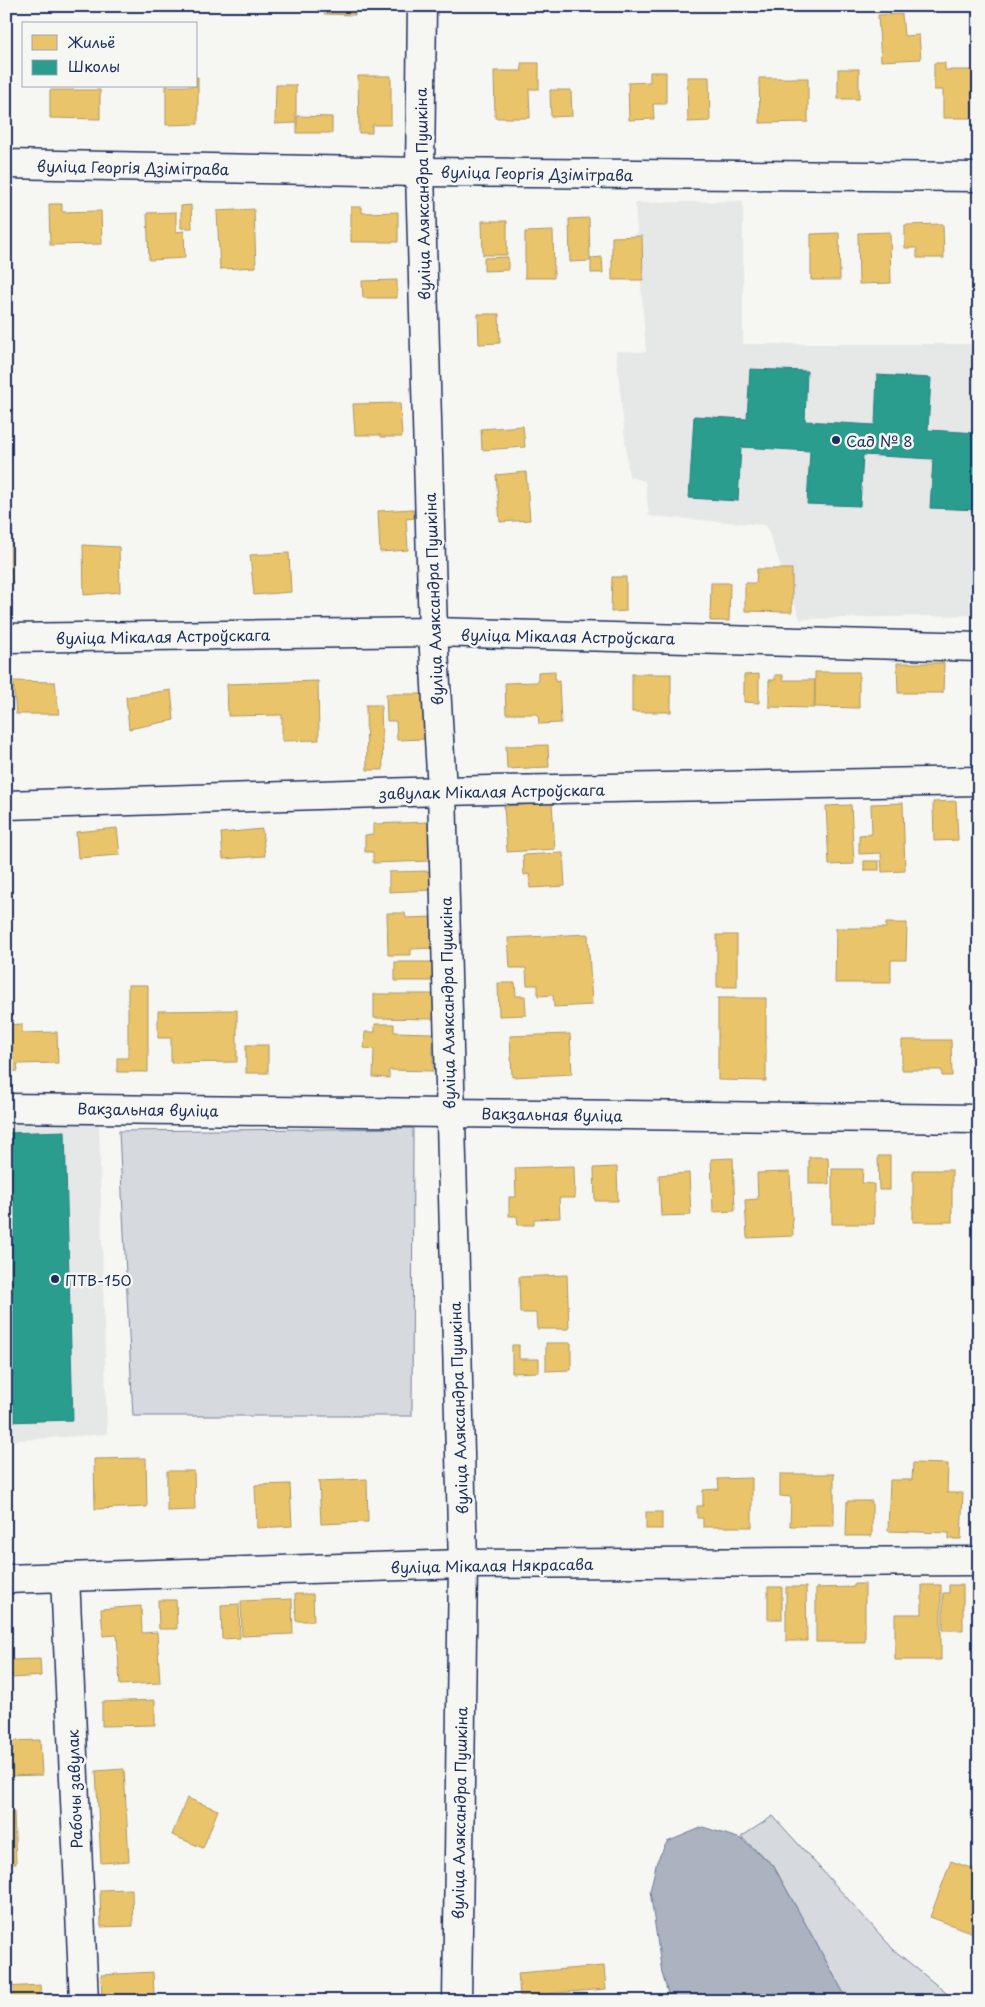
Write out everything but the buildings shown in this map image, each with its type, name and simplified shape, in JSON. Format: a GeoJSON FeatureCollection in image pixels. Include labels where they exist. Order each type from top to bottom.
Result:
{"type":"FeatureCollection","features":[{"type":"Feature","properties":{"kind":"street","name":"вуліца Аляксандра Пушкіна"},"geometry":{"type":"LineString","coordinates":[[422,6],[420,172],[432,632],[442,792],[463,1564],[457,2001]]}},
{"type":"Feature","properties":{"kind":"street","name":"вуліца Георгія Дзімітрава"},"geometry":{"type":"LineString","coordinates":[[6,164],[420,172],[979,177]]}},
{"type":"Feature","properties":{"kind":"street","name":"вуліца Мікалая Астроўскага"},"geometry":{"type":"LineString","coordinates":[[6,638],[432,632],[979,647]]}},
{"type":"Feature","properties":{"kind":"street","name":"завулак Мікалая Астроўскага"},"geometry":{"type":"LineString","coordinates":[[6,805],[442,792],[979,781]]}},
{"type":"Feature","properties":{"kind":"street","name":"Вакзальная вуліца"},"geometry":{"type":"LineString","coordinates":[[6,1108],[979,1118]]}},
{"type":"Feature","properties":{"kind":"street","name":"вуліца Мікалая Някрасава"},"geometry":{"type":"LineString","coordinates":[[6,1579],[463,1564],[979,1561]]}},
{"type":"Feature","properties":{"kind":"street","name":"Рабочы завулак"},"geometry":{"type":"LineString","coordinates":[[66,1577],[84,2001]]}},
{"type":"Feature","properties":{"kind":"shaded area"},"geometry":{"type":"Polygon","coordinates":[[[743,201],[743,344],[979,344],[979,615],[800,619],[766,525],[649,516],[645,481],[629,477],[616,351],[646,352],[635,203],[743,201]]]}},
{"type":"Feature","properties":{"kind":"shaded area","name":"ПТВ-150"},"geometry":{"type":"Polygon","coordinates":[[[6,1121],[99,1123],[107,1434],[6,1441],[6,1121]]]}},
{"type":"Feature","properties":{"kind":"shaded area"},"geometry":{"type":"Polygon","coordinates":[[[413,1128],[412,1416],[133,1416],[119,1131],[413,1128]]]}},
{"type":"Feature","properties":{"kind":"shaded area"},"geometry":{"type":"Polygon","coordinates":[[[773,1816],[894,1950],[956,2001],[848,2001],[773,1865],[741,1837],[773,1816]]]}},
{"type":"Feature","properties":{"kind":"shaded area"},"geometry":{"type":"Polygon","coordinates":[[[703,1827],[741,1839],[773,1865],[848,2001],[670,2001],[662,1973],[650,1891],[657,1861],[667,1842],[703,1827]]]}},
{"type":"Feature","properties":{"kind":"place","name":"Сад № 8"},"geometry":{"type":"Point","coordinates":[836,440]}},
{"type":"Feature","properties":{"kind":"place","name":"ПТВ-150"},"geometry":{"type":"Point","coordinates":[55,1279]}}]}
